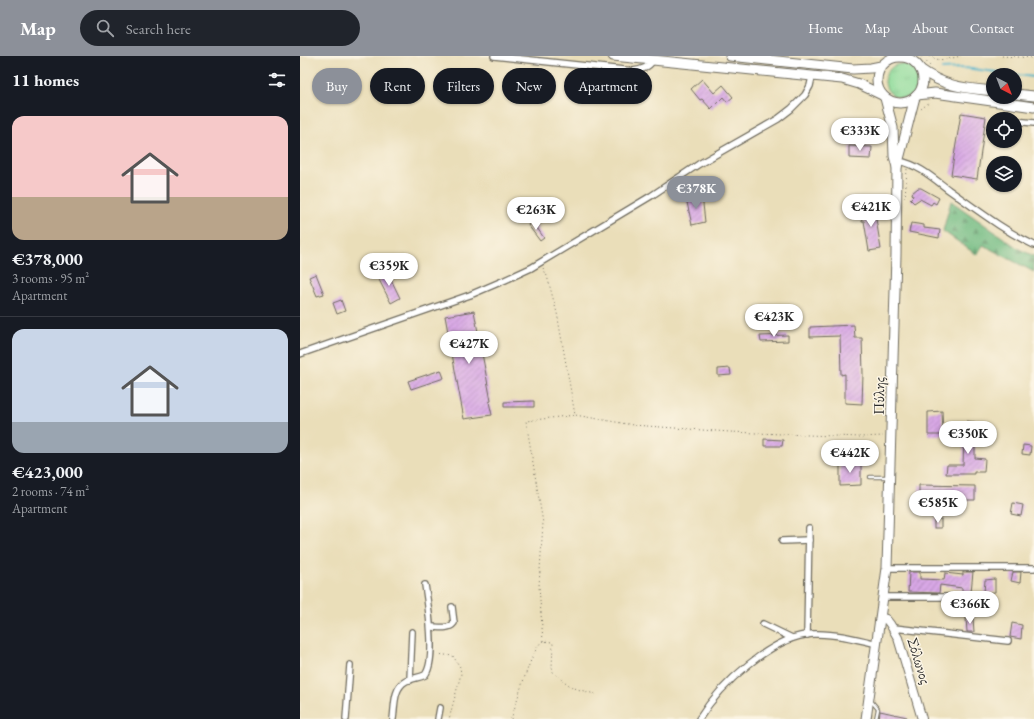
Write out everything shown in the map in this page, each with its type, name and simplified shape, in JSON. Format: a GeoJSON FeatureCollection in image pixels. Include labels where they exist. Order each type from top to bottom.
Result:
{"type":"FeatureCollection","features":[{"type":"Feature","properties":{"kind":"main road"},"geometry":{"type":"LineString","coordinates":[[613,56],[812,77],[845,79],[884,96],[892,102],[900,103],[908,102],[916,96],[921,89],[923,82],[920,69]]}},
{"type":"Feature","properties":{"kind":"main road"},"geometry":{"type":"LineString","coordinates":[[730,56],[853,69],[871,68],[899,57],[910,58],[920,69],[946,84],[986,90]]}},
{"type":"Feature","properties":{"kind":"main road"},"geometry":{"type":"LineString","coordinates":[[886,61],[878,73],[876,80],[878,88],[884,96],[893,128],[894,156],[901,164]]}},
{"type":"Feature","properties":{"kind":"main road"},"geometry":{"type":"LineString","coordinates":[[916,96],[935,93],[1034,107]]}},
{"type":"Feature","properties":{"kind":"main road"},"geometry":{"type":"LineString","coordinates":[[1022,95],[1034,96]]}},
{"type":"Feature","properties":{"kind":"main road"},"geometry":{"type":"LineString","coordinates":[[901,164],[916,96]]}},
{"type":"Feature","properties":{"kind":"main road","name":"Πύλης"},"geometry":{"type":"LineString","coordinates":[[866,719],[887,568],[892,437],[896,255],[901,164]]}},
{"type":"Feature","properties":{"kind":"street"},"geometry":{"type":"LineString","coordinates":[[494,56],[633,71],[642,70],[654,60]]}},
{"type":"Feature","properties":{"kind":"street"},"geometry":{"type":"LineString","coordinates":[[300,354],[470,295],[520,274],[651,196],[699,164],[782,116],[805,95],[810,86],[812,77]]}},
{"type":"Feature","properties":{"kind":"street"},"geometry":{"type":"LineString","coordinates":[[1022,122],[1034,123]]}},
{"type":"Feature","properties":{"kind":"street"},"geometry":{"type":"LineString","coordinates":[[901,164],[918,167],[969,204],[1022,239],[1034,245]]}},
{"type":"Feature","properties":{"kind":"street"},"geometry":{"type":"LineString","coordinates":[[807,635],[809,528]]}},
{"type":"Feature","properties":{"kind":"street"},"geometry":{"type":"LineString","coordinates":[[782,541],[809,540]]}},
{"type":"Feature","properties":{"kind":"street"},"geometry":{"type":"LineString","coordinates":[[887,568],[1034,568]]}},
{"type":"Feature","properties":{"kind":"street"},"geometry":{"type":"LineString","coordinates":[[393,719],[397,691],[405,682],[420,677],[427,672],[430,654],[430,627],[425,585]]}},
{"type":"Feature","properties":{"kind":"street"},"geometry":{"type":"LineString","coordinates":[[883,597],[971,597]]}},
{"type":"Feature","properties":{"kind":"street"},"geometry":{"type":"LineString","coordinates":[[430,627],[449,628],[452,626],[454,624],[452,607]]}},
{"type":"Feature","properties":{"kind":"street","name":"Σόλωνος"},"geometry":{"type":"LineString","coordinates":[[880,617],[886,619],[894,628],[922,719]]}},
{"type":"Feature","properties":{"kind":"street"},"geometry":{"type":"LineString","coordinates":[[763,624],[792,638]]}},
{"type":"Feature","properties":{"kind":"street"},"geometry":{"type":"LineString","coordinates":[[894,628],[1008,641]]}},
{"type":"Feature","properties":{"kind":"street"},"geometry":{"type":"LineString","coordinates":[[410,680],[412,632]]}},
{"type":"Feature","properties":{"kind":"street"},"geometry":{"type":"LineString","coordinates":[[699,719],[715,697],[739,673],[757,659],[792,638],[807,635],[827,634],[877,644]]}},
{"type":"Feature","properties":{"kind":"street"},"geometry":{"type":"LineString","coordinates":[[346,719],[350,665]]}},
{"type":"Feature","properties":{"kind":"street"},"geometry":{"type":"LineString","coordinates":[[438,719],[440,708]]}},
{"type":"Feature","properties":{"kind":"lane"},"geometry":{"type":"LineString","coordinates":[[870,477],[890,477]]}},
{"type":"Feature","properties":{"kind":"lane"},"geometry":{"type":"LineString","coordinates":[[869,698],[878,709],[876,719]]}},
{"type":"Feature","properties":{"kind":"path"},"geometry":{"type":"LineString","coordinates":[[921,56],[934,68]]}},
{"type":"Feature","properties":{"kind":"path"},"geometry":{"type":"LineString","coordinates":[[930,56],[935,59],[943,60],[961,56]]}},
{"type":"Feature","properties":{"kind":"path"},"geometry":{"type":"LineString","coordinates":[[1002,56],[1034,58]]}},
{"type":"Feature","properties":{"kind":"path"},"geometry":{"type":"LineString","coordinates":[[920,109],[926,104],[935,101]]}},
{"type":"Feature","properties":{"kind":"path"},"geometry":{"type":"LineString","coordinates":[[901,164],[905,200]]}},
{"type":"Feature","properties":{"kind":"path"},"geometry":{"type":"LineString","coordinates":[[540,262],[547,276],[557,313],[575,415]]}},
{"type":"Feature","properties":{"kind":"path"},"geometry":{"type":"LineString","coordinates":[[543,641],[540,586],[543,522],[526,421],[575,415],[633,425],[730,432],[892,437]]}},
{"type":"Feature","properties":{"kind":"path"},"geometry":{"type":"LineString","coordinates":[[511,719],[532,656],[537,645],[543,641],[552,642],[553,644],[553,672],[576,690],[598,695]]}},
{"type":"Feature","properties":{"kind":"path"},"geometry":{"type":"LineString","coordinates":[[430,654],[446,654],[453,656],[460,667],[461,674],[449,719]]}},
{"type":"Feature","properties":{"kind":"green space"},"geometry":{"type":"Polygon","coordinates":[[[899,64],[905,64],[909,65],[916,71],[919,81],[918,88],[912,95],[905,98],[899,98],[895,97],[888,91],[885,84],[885,78],[886,74],[892,67],[899,64]]]}},
{"type":"Feature","properties":{"kind":"green space"},"geometry":{"type":"Polygon","coordinates":[[[951,201],[1019,249],[1034,256],[1034,272],[983,245],[977,255],[943,231],[951,201]]]}},
{"type":"Feature","properties":{"kind":"building"},"geometry":{"type":"Polygon","coordinates":[[[702,79],[714,93],[723,85],[733,97],[727,102],[723,97],[711,109],[702,99],[700,100],[691,89],[702,79]]]}},
{"type":"Feature","properties":{"kind":"building"},"geometry":{"type":"Polygon","coordinates":[[[961,113],[986,117],[977,179],[951,175],[961,113]]]}},
{"type":"Feature","properties":{"kind":"building"},"geometry":{"type":"Polygon","coordinates":[[[849,146],[872,147],[871,159],[849,158],[849,146]]]}},
{"type":"Feature","properties":{"kind":"building"},"geometry":{"type":"Polygon","coordinates":[[[918,188],[921,188],[939,198],[936,204],[933,202],[931,205],[920,199],[914,203],[910,199],[913,196],[912,193],[918,188]]]}},
{"type":"Feature","properties":{"kind":"building"},"geometry":{"type":"Polygon","coordinates":[[[702,195],[705,222],[692,225],[686,198],[702,195]]]}},
{"type":"Feature","properties":{"kind":"building"},"geometry":{"type":"Polygon","coordinates":[[[874,207],[881,249],[869,251],[864,221],[862,221],[860,209],[874,207]]]}},
{"type":"Feature","properties":{"kind":"building"},"geometry":{"type":"Polygon","coordinates":[[[533,222],[544,238],[540,241],[528,225],[533,222]]]}},
{"type":"Feature","properties":{"kind":"building"},"geometry":{"type":"Polygon","coordinates":[[[911,223],[924,225],[924,228],[940,230],[939,238],[909,232],[911,223]]]}},
{"type":"Feature","properties":{"kind":"building"},"geometry":{"type":"Polygon","coordinates":[[[387,271],[400,298],[391,303],[377,276],[387,271]]]}},
{"type":"Feature","properties":{"kind":"building"},"geometry":{"type":"Polygon","coordinates":[[[316,274],[324,294],[317,296],[309,277],[316,274]]]}},
{"type":"Feature","properties":{"kind":"building"},"geometry":{"type":"Polygon","coordinates":[[[341,300],[345,311],[337,314],[333,303],[341,300]]]}},
{"type":"Feature","properties":{"kind":"building"},"geometry":{"type":"Polygon","coordinates":[[[474,311],[491,401],[489,402],[492,415],[464,419],[445,316],[474,311]]]}},
{"type":"Feature","properties":{"kind":"building"},"geometry":{"type":"Polygon","coordinates":[[[854,325],[855,338],[862,338],[862,404],[845,403],[845,374],[841,375],[840,336],[810,337],[810,327],[854,325]]]}},
{"type":"Feature","properties":{"kind":"building"},"geometry":{"type":"Polygon","coordinates":[[[788,335],[788,341],[761,342],[760,336],[788,335]]]}},
{"type":"Feature","properties":{"kind":"building"},"geometry":{"type":"Polygon","coordinates":[[[730,368],[731,375],[718,376],[718,369],[730,368]]]}},
{"type":"Feature","properties":{"kind":"building"},"geometry":{"type":"Polygon","coordinates":[[[441,370],[444,378],[411,389],[408,381],[441,370]]]}},
{"type":"Feature","properties":{"kind":"building"},"geometry":{"type":"Polygon","coordinates":[[[534,401],[534,407],[504,407],[504,402],[534,401]]]}},
{"type":"Feature","properties":{"kind":"building"},"geometry":{"type":"Polygon","coordinates":[[[942,411],[943,435],[928,435],[928,412],[942,411]]]}},
{"type":"Feature","properties":{"kind":"building"},"geometry":{"type":"Polygon","coordinates":[[[967,421],[975,422],[975,458],[985,459],[984,472],[974,472],[974,474],[946,474],[947,465],[963,465],[964,435],[967,421]]]}},
{"type":"Feature","properties":{"kind":"building"},"geometry":{"type":"Polygon","coordinates":[[[764,439],[783,440],[782,446],[764,446],[764,439]]]}},
{"type":"Feature","properties":{"kind":"building"},"geometry":{"type":"Polygon","coordinates":[[[1023,445],[1031,446],[1030,455],[1022,454],[1023,445]]]}},
{"type":"Feature","properties":{"kind":"building"},"geometry":{"type":"Polygon","coordinates":[[[840,463],[861,463],[861,485],[840,486],[840,463]]]}},
{"type":"Feature","properties":{"kind":"building"},"geometry":{"type":"Polygon","coordinates":[[[919,485],[975,486],[975,500],[919,500],[919,485]]]}},
{"type":"Feature","properties":{"kind":"building"},"geometry":{"type":"Polygon","coordinates":[[[1013,503],[1023,505],[1021,516],[1011,514],[1013,503]]]}},
{"type":"Feature","properties":{"kind":"building"},"geometry":{"type":"Polygon","coordinates":[[[934,519],[941,519],[941,528],[934,528],[934,519]]]}},
{"type":"Feature","properties":{"kind":"building"},"geometry":{"type":"Polygon","coordinates":[[[909,572],[920,572],[920,579],[944,580],[945,573],[963,575],[963,572],[973,572],[971,592],[962,591],[962,588],[940,585],[939,593],[908,592],[909,572]]]}},
{"type":"Feature","properties":{"kind":"building"},"geometry":{"type":"Polygon","coordinates":[[[1013,572],[1021,572],[1020,583],[1011,581],[1013,572]]]}},
{"type":"Feature","properties":{"kind":"building"},"geometry":{"type":"Polygon","coordinates":[[[995,579],[995,592],[984,593],[985,580],[995,579]]]}},
{"type":"Feature","properties":{"kind":"building"},"geometry":{"type":"Polygon","coordinates":[[[966,618],[973,618],[974,632],[967,632],[966,618]]]}},
{"type":"Feature","properties":{"kind":"building"},"geometry":{"type":"Polygon","coordinates":[[[1012,623],[1022,625],[1021,639],[1010,637],[1012,623]]]}},
{"type":"Feature","properties":{"kind":"building"},"geometry":{"type":"Polygon","coordinates":[[[880,711],[907,717],[907,719],[879,719],[880,711]]]}},
{"type":"Feature","properties":{"kind":"waterway"},"geometry":{"type":"LineString","coordinates":[[942,69],[965,68],[1034,77]]}}]}
